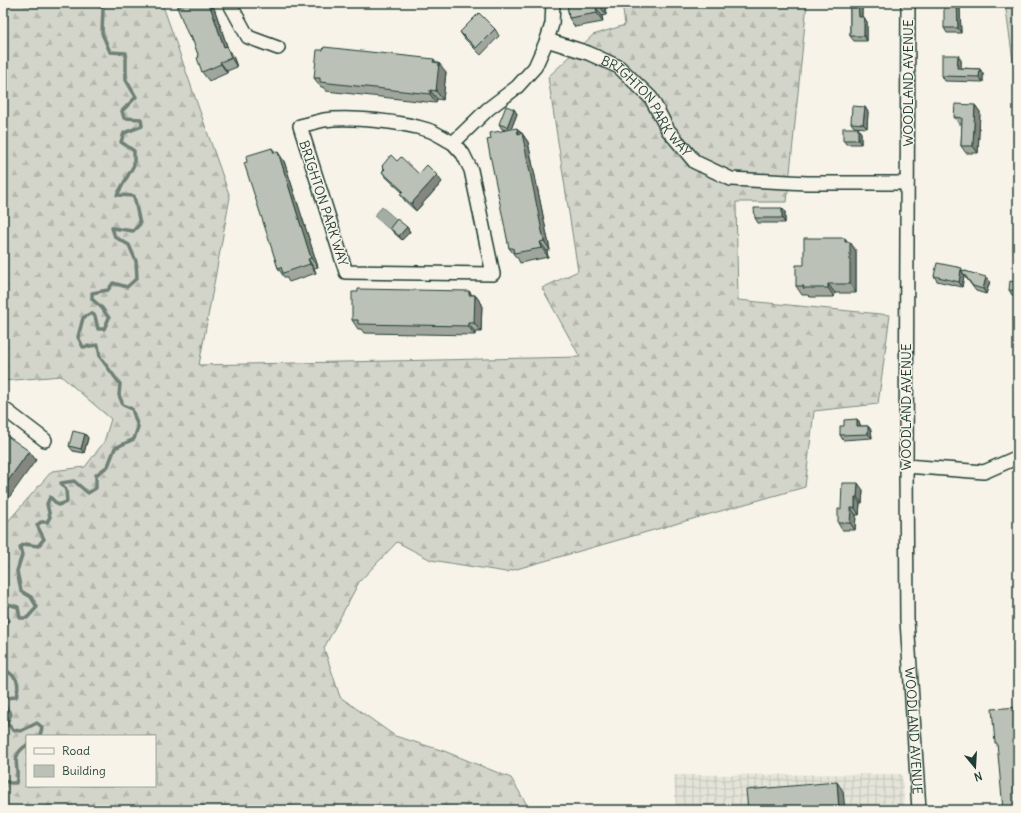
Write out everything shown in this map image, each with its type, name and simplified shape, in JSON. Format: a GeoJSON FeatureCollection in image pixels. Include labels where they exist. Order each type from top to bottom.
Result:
{"type":"FeatureCollection","features":[{"type":"Feature","properties":{"kind":"street"},"geometry":{"type":"LineString","coordinates":[[232,3],[231,6],[248,36],[278,48]]}},
{"type":"Feature","properties":{"kind":"street"},"geometry":{"type":"LineString","coordinates":[[453,143],[488,109],[517,87],[535,67],[547,40],[552,24],[553,3]]}},
{"type":"Feature","properties":{"kind":"street","name":"WOODLAND AVENUE"},"geometry":{"type":"LineString","coordinates":[[908,3],[906,466],[907,620],[918,810]]}},
{"type":"Feature","properties":{"kind":"street","name":"BRIGHTON PARK WAY"},"geometry":{"type":"LineString","coordinates":[[547,40],[588,53],[619,67],[651,98],[668,130],[695,162],[731,179],[807,183],[907,183]]}},
{"type":"Feature","properties":{"kind":"street","name":"BRIGHTON PARK WAY"},"geometry":{"type":"LineString","coordinates":[[349,118],[409,125],[429,131],[453,143],[463,154],[471,170],[493,274],[346,272],[300,126],[324,120],[349,118]]}},
{"type":"Feature","properties":{"kind":"street"},"geometry":{"type":"LineString","coordinates":[[3,408],[45,440]]}},
{"type":"Feature","properties":{"kind":"street"},"geometry":{"type":"LineString","coordinates":[[906,466],[984,472],[1018,457]]}},
{"type":"Feature","properties":{"kind":"shaded area"},"geometry":{"type":"Polygon","coordinates":[[[382,207],[397,220],[389,229],[374,216],[382,207]]]}},
{"type":"Feature","properties":{"kind":"shaded area"},"geometry":{"type":"Polygon","coordinates":[[[902,774],[905,810],[676,810],[674,775],[902,774]]]}},
{"type":"Feature","properties":{"kind":"green space"},"geometry":{"type":"Polygon","coordinates":[[[3,3],[162,3],[230,197],[199,365],[580,357],[542,288],[578,271],[548,77],[593,35],[625,25],[622,3],[807,3],[787,202],[736,202],[738,300],[890,315],[878,404],[814,411],[805,487],[506,572],[431,560],[397,542],[359,582],[324,648],[340,697],[395,736],[444,751],[511,778],[530,810],[3,810],[3,527],[52,471],[85,467],[104,442],[111,419],[61,376],[3,381],[3,3]]]}},
{"type":"Feature","properties":{"kind":"green space"},"geometry":{"type":"Polygon","coordinates":[[[1005,3],[1018,3],[1018,68],[1014,68],[1005,3]]]}},
{"type":"Feature","properties":{"kind":"building"},"geometry":{"type":"Polygon","coordinates":[[[189,3],[209,3],[224,47],[227,46],[231,58],[202,72],[197,58],[199,57],[191,36],[189,37],[177,7],[189,3]]]}},
{"type":"Feature","properties":{"kind":"building"},"geometry":{"type":"Polygon","coordinates":[[[567,3],[599,3],[600,6],[596,7],[597,13],[569,18],[567,3]]]}},
{"type":"Feature","properties":{"kind":"building"},"geometry":{"type":"Polygon","coordinates":[[[850,3],[858,3],[859,17],[864,17],[864,36],[850,36],[850,3]]]}},
{"type":"Feature","properties":{"kind":"building"},"geometry":{"type":"Polygon","coordinates":[[[944,3],[957,3],[958,28],[944,28],[944,3]]]}},
{"type":"Feature","properties":{"kind":"building"},"geometry":{"type":"Polygon","coordinates":[[[479,13],[495,29],[476,48],[460,32],[479,13]]]}},
{"type":"Feature","properties":{"kind":"building"},"geometry":{"type":"Polygon","coordinates":[[[324,47],[434,59],[433,62],[439,63],[436,91],[430,90],[430,94],[320,82],[320,78],[314,78],[317,50],[323,50],[324,47]]]}},
{"type":"Feature","properties":{"kind":"building"},"geometry":{"type":"Polygon","coordinates":[[[942,55],[958,55],[957,68],[980,69],[979,77],[942,76],[942,55]]]}},
{"type":"Feature","properties":{"kind":"building"},"geometry":{"type":"Polygon","coordinates":[[[955,104],[975,105],[973,146],[961,146],[962,118],[954,117],[955,104]]]}},
{"type":"Feature","properties":{"kind":"building"},"geometry":{"type":"Polygon","coordinates":[[[506,106],[514,109],[507,127],[499,124],[506,106]]]}},
{"type":"Feature","properties":{"kind":"building"},"geometry":{"type":"Polygon","coordinates":[[[852,106],[865,107],[863,124],[851,123],[852,106]]]}},
{"type":"Feature","properties":{"kind":"building"},"geometry":{"type":"Polygon","coordinates":[[[517,128],[518,134],[522,133],[544,241],[540,242],[542,248],[514,253],[513,248],[509,248],[487,140],[491,139],[490,133],[517,128]]]}},
{"type":"Feature","properties":{"kind":"building"},"geometry":{"type":"Polygon","coordinates":[[[843,128],[858,128],[858,140],[843,140],[843,128]]]}},
{"type":"Feature","properties":{"kind":"building"},"geometry":{"type":"Polygon","coordinates":[[[272,148],[274,153],[278,152],[311,258],[308,259],[310,264],[283,273],[281,267],[278,268],[244,163],[247,162],[246,156],[272,148]]]}},
{"type":"Feature","properties":{"kind":"building"},"geometry":{"type":"Polygon","coordinates":[[[391,155],[397,161],[401,157],[419,174],[427,165],[437,175],[411,204],[400,194],[403,191],[382,172],[385,169],[382,166],[391,155]]]}},
{"type":"Feature","properties":{"kind":"building"},"geometry":{"type":"Polygon","coordinates":[[[754,208],[782,208],[782,218],[755,218],[754,208]]]}},
{"type":"Feature","properties":{"kind":"building"},"geometry":{"type":"Polygon","coordinates":[[[397,219],[407,227],[399,236],[390,228],[397,219]]]}},
{"type":"Feature","properties":{"kind":"building"},"geometry":{"type":"Polygon","coordinates":[[[804,238],[845,238],[845,242],[850,242],[850,284],[828,284],[828,288],[803,288],[804,286],[796,286],[796,265],[804,265],[804,238]]]}},
{"type":"Feature","properties":{"kind":"building"},"geometry":{"type":"Polygon","coordinates":[[[937,263],[962,268],[959,282],[934,276],[937,263]]]}},
{"type":"Feature","properties":{"kind":"building"},"geometry":{"type":"Polygon","coordinates":[[[961,270],[986,277],[983,289],[973,286],[961,270]]]}},
{"type":"Feature","properties":{"kind":"building"},"geometry":{"type":"Polygon","coordinates":[[[1016,275],[1018,275],[1018,291],[1009,290],[1010,281],[1015,282],[1016,275]]]}},
{"type":"Feature","properties":{"kind":"building"},"geometry":{"type":"Polygon","coordinates":[[[358,289],[469,291],[469,295],[475,295],[474,323],[468,323],[468,326],[358,324],[358,320],[352,320],[352,292],[358,292],[358,289]]]}},
{"type":"Feature","properties":{"kind":"building"},"geometry":{"type":"Polygon","coordinates":[[[857,419],[857,426],[868,426],[868,434],[840,435],[840,426],[844,426],[844,420],[857,419]]]}},
{"type":"Feature","properties":{"kind":"building"},"geometry":{"type":"Polygon","coordinates":[[[73,431],[85,434],[81,449],[69,446],[73,431]]]}},
{"type":"Feature","properties":{"kind":"building"},"geometry":{"type":"Polygon","coordinates":[[[3,433],[29,451],[3,488],[3,433]]]}},
{"type":"Feature","properties":{"kind":"building"},"geometry":{"type":"Polygon","coordinates":[[[842,483],[858,483],[857,497],[855,497],[855,508],[851,508],[850,523],[838,523],[838,509],[841,509],[842,483]]]}},
{"type":"Feature","properties":{"kind":"building"},"geometry":{"type":"Polygon","coordinates":[[[1018,707],[1018,810],[1003,810],[997,743],[995,743],[992,709],[1018,707]]]}},
{"type":"Feature","properties":{"kind":"building"},"geometry":{"type":"Polygon","coordinates":[[[837,782],[839,810],[748,810],[746,790],[837,782]]]}},
{"type":"Feature","properties":{"kind":"waterway"},"geometry":{"type":"LineString","coordinates":[[3,611],[8,604],[18,607],[20,618],[27,618],[37,607],[31,597],[21,591],[17,571],[22,555],[20,547],[25,544],[38,546],[44,539],[37,525],[41,522],[47,522],[50,517],[47,504],[50,497],[58,505],[67,502],[66,490],[61,483],[74,481],[88,493],[96,488],[96,475],[108,466],[115,448],[134,439],[138,427],[132,409],[123,405],[119,395],[120,384],[100,357],[98,345],[83,347],[78,337],[83,318],[91,313],[95,316],[98,329],[104,329],[109,318],[102,308],[92,299],[92,293],[108,290],[113,283],[127,287],[137,278],[136,261],[129,245],[115,237],[112,228],[133,231],[140,224],[134,196],[117,195],[134,165],[134,151],[121,142],[124,133],[142,126],[141,119],[124,118],[122,111],[136,97],[126,80],[126,53],[110,52],[102,33],[103,9],[99,3]]}},
{"type":"Feature","properties":{"kind":"waterway"},"geometry":{"type":"LineString","coordinates":[[3,612],[9,620],[3,629]]}},
{"type":"Feature","properties":{"kind":"waterway"},"geometry":{"type":"LineString","coordinates":[[3,668],[11,674],[18,683],[16,697],[5,698],[3,702]]}},
{"type":"Feature","properties":{"kind":"waterway"},"geometry":{"type":"LineString","coordinates":[[3,705],[11,714],[7,723],[13,730],[21,731],[37,723],[42,727],[40,735]]}},
{"type":"Feature","properties":{"kind":"waterway"},"geometry":{"type":"LineString","coordinates":[[3,780],[10,783],[16,783],[16,758],[21,749],[26,746]]}}]}
